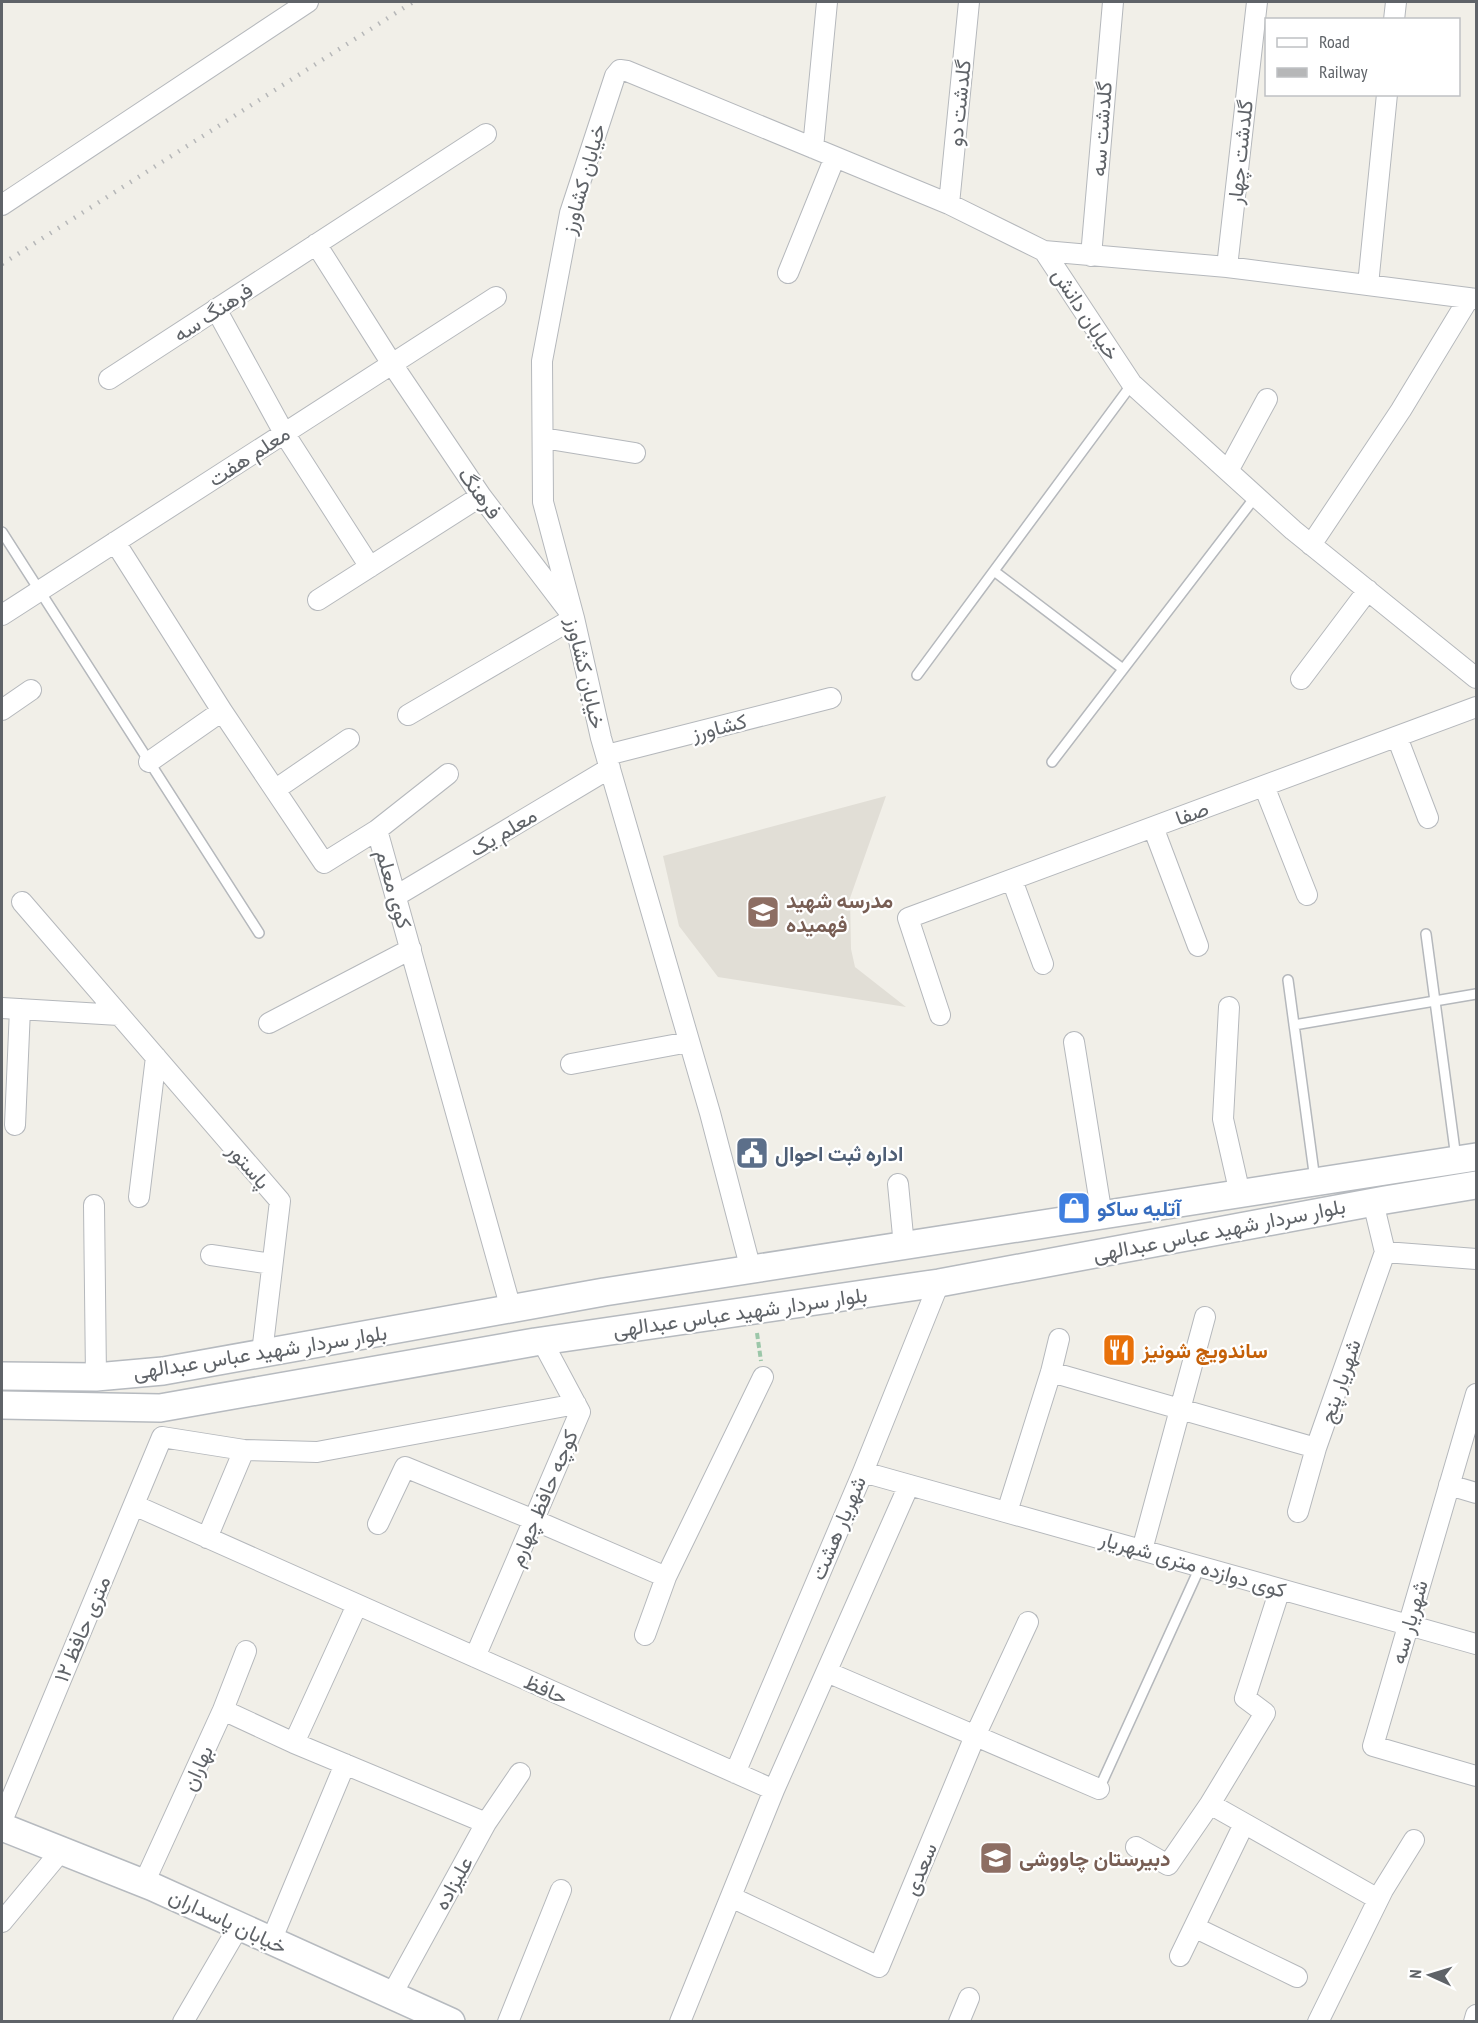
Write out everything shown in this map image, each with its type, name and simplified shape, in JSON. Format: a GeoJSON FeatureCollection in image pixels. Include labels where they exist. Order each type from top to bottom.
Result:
{"type":"FeatureCollection","features":[{"type":"Feature","properties":{"kind":"street"},"geometry":{"type":"LineString","coordinates":[[2,205],[308,2]]}},
{"type":"Feature","properties":{"kind":"street"},"geometry":{"type":"LineString","coordinates":[[813,148],[827,2]]}},
{"type":"Feature","properties":{"kind":"street","name":"گلدشت دو"},"geometry":{"type":"LineString","coordinates":[[949,204],[969,2]]}},
{"type":"Feature","properties":{"kind":"street","name":"گلدشت سه"},"geometry":{"type":"LineString","coordinates":[[1091,256],[1113,2]]}},
{"type":"Feature","properties":{"kind":"street","name":"گلدشت چهار"},"geometry":{"type":"LineString","coordinates":[[1227,267],[1257,2]]}},
{"type":"Feature","properties":{"kind":"street"},"geometry":{"type":"LineString","coordinates":[[1394,18],[1396,2]]}},
{"type":"Feature","properties":{"kind":"street","name":"خیابان دانش"},"geometry":{"type":"LineString","coordinates":[[621,70],[949,204],[1044,251],[1132,384],[1311,545],[1476,678]]}},
{"type":"Feature","properties":{"kind":"street","name":"خیابان کشاورز"},"geometry":{"type":"LineString","coordinates":[[621,70],[615,76],[570,213],[542,361],[543,502],[574,618],[598,727],[689,1042],[751,1270]]}},
{"type":"Feature","properties":{"kind":"street"},"geometry":{"type":"LineString","coordinates":[[1368,285],[1387,96]]}},
{"type":"Feature","properties":{"kind":"street","name":"فرهنگ سه"},"geometry":{"type":"LineString","coordinates":[[110,379],[486,134]]}},
{"type":"Feature","properties":{"kind":"street"},"geometry":{"type":"LineString","coordinates":[[788,273],[835,157]]}},
{"type":"Feature","properties":{"kind":"street"},"geometry":{"type":"LineString","coordinates":[[316,244],[392,364]]}},
{"type":"Feature","properties":{"kind":"street"},"geometry":{"type":"LineString","coordinates":[[1044,251],[1227,267],[1473,299],[1311,545]]}},
{"type":"Feature","properties":{"kind":"street","name":"معلم هفت"},"geometry":{"type":"LineString","coordinates":[[2,615],[496,297]]}},
{"type":"Feature","properties":{"kind":"street"},"geometry":{"type":"LineString","coordinates":[[216,309],[285,433],[370,567]]}},
{"type":"Feature","properties":{"kind":"street","name":"فرهنگ"},"geometry":{"type":"LineString","coordinates":[[392,364],[481,496],[574,618]]}},
{"type":"Feature","properties":{"kind":"street"},"geometry":{"type":"LineString","coordinates":[[1228,471],[1267,399]]}},
{"type":"Feature","properties":{"kind":"street"},"geometry":{"type":"LineString","coordinates":[[543,438],[635,453]]}},
{"type":"Feature","properties":{"kind":"street"},"geometry":{"type":"LineString","coordinates":[[318,600],[481,496]]}},
{"type":"Feature","properties":{"kind":"street","name":"کوی معلم"},"geometry":{"type":"LineString","coordinates":[[115,542],[222,711],[324,863],[377,830],[512,1309]]}},
{"type":"Feature","properties":{"kind":"street"},"geometry":{"type":"LineString","coordinates":[[1301,679],[1368,590]]}},
{"type":"Feature","properties":{"kind":"street"},"geometry":{"type":"LineString","coordinates":[[408,716],[574,618]]}},
{"type":"Feature","properties":{"kind":"street"},"geometry":{"type":"LineString","coordinates":[[2,710],[31,690]]}},
{"type":"Feature","properties":{"kind":"street","name":"کشاورز"},"geometry":{"type":"LineString","coordinates":[[608,762],[831,698]]}},
{"type":"Feature","properties":{"kind":"street","name":"صفا"},"geometry":{"type":"LineString","coordinates":[[940,1015],[908,918],[1476,707]]}},
{"type":"Feature","properties":{"kind":"street"},"geometry":{"type":"LineString","coordinates":[[149,762],[222,711]]}},
{"type":"Feature","properties":{"kind":"street"},"geometry":{"type":"LineString","coordinates":[[1397,737],[1428,818]]}},
{"type":"Feature","properties":{"kind":"street"},"geometry":{"type":"LineString","coordinates":[[276,789],[350,739]]}},
{"type":"Feature","properties":{"kind":"street","name":"معلم یک"},"geometry":{"type":"LineString","coordinates":[[396,896],[608,762]]}},
{"type":"Feature","properties":{"kind":"street"},"geometry":{"type":"LineString","coordinates":[[377,830],[448,774]]}},
{"type":"Feature","properties":{"kind":"street"},"geometry":{"type":"LineString","coordinates":[[1264,786],[1307,895]]}},
{"type":"Feature","properties":{"kind":"street"},"geometry":{"type":"LineString","coordinates":[[1153,827],[1198,946]]}},
{"type":"Feature","properties":{"kind":"street"},"geometry":{"type":"LineString","coordinates":[[1012,880],[1043,964]]}},
{"type":"Feature","properties":{"kind":"street","name":"پاستور"},"geometry":{"type":"LineString","coordinates":[[22,902],[280,1201],[262,1353]]}},
{"type":"Feature","properties":{"kind":"street"},"geometry":{"type":"LineString","coordinates":[[269,1023],[411,949]]}},
{"type":"Feature","properties":{"kind":"street"},"geometry":{"type":"LineString","coordinates":[[1229,1007],[1223,1119],[1240,1194]]}},
{"type":"Feature","properties":{"kind":"street"},"geometry":{"type":"LineString","coordinates":[[15,1125],[10,1009],[119,1015]]}},
{"type":"Feature","properties":{"kind":"street"},"geometry":{"type":"LineString","coordinates":[[571,1064],[689,1042]]}},
{"type":"Feature","properties":{"kind":"street"},"geometry":{"type":"LineString","coordinates":[[1074,1042],[1102,1216]]}},
{"type":"Feature","properties":{"kind":"street"},"geometry":{"type":"LineString","coordinates":[[139,1197],[156,1057]]}},
{"type":"Feature","properties":{"kind":"street","name":"بلوار سردار شهید عباس عبدالهی"},"geometry":{"type":"LineString","coordinates":[[2,1376],[96,1377],[163,1371],[604,1292],[1466,1159]]}},
{"type":"Feature","properties":{"kind":"street"},"geometry":{"type":"LineString","coordinates":[[898,1184],[904,1246]]}},
{"type":"Feature","properties":{"kind":"street","name":"بلوار سردار شهید عباس عبدالهی"},"geometry":{"type":"LineString","coordinates":[[2,1406],[160,1408],[542,1341],[939,1283],[1476,1185]]}},
{"type":"Feature","properties":{"kind":"street"},"geometry":{"type":"LineString","coordinates":[[1373,1202],[1385,1252],[1476,1259]]}},
{"type":"Feature","properties":{"kind":"street"},"geometry":{"type":"LineString","coordinates":[[94,1205],[96,1377]]}},
{"type":"Feature","properties":{"kind":"street","name":"شهریار پنج"},"geometry":{"type":"LineString","coordinates":[[1298,1512],[1316,1448],[1385,1252]]}},
{"type":"Feature","properties":{"kind":"street"},"geometry":{"type":"LineString","coordinates":[[211,1256],[273,1264]]}},
{"type":"Feature","properties":{"kind":"street"},"geometry":{"type":"LineString","coordinates":[[751,1270],[754,1310]]}},
{"type":"Feature","properties":{"kind":"street","name":"شهریار هشت"},"geometry":{"type":"LineString","coordinates":[[735,1773],[939,1283]]}},
{"type":"Feature","properties":{"kind":"street"},"geometry":{"type":"LineString","coordinates":[[1142,1550],[1205,1317]]}},
{"type":"Feature","properties":{"kind":"street"},"geometry":{"type":"LineString","coordinates":[[1007,1512],[1051,1372],[1059,1339]]}},
{"type":"Feature","properties":{"kind":"street","name":"کوچه حافظ چهارم"},"geometry":{"type":"LineString","coordinates":[[475,1657],[580,1412],[542,1341]]}},
{"type":"Feature","properties":{"kind":"street"},"geometry":{"type":"LineString","coordinates":[[1051,1372],[1316,1448]]}},
{"type":"Feature","properties":{"kind":"street"},"geometry":{"type":"LineString","coordinates":[[645,1635],[666,1577],[763,1377]]}},
{"type":"Feature","properties":{"kind":"street","name":"شهریار سه"},"geometry":{"type":"LineString","coordinates":[[1476,1394],[1373,1746],[1476,1776]]}},
{"type":"Feature","properties":{"kind":"street"},"geometry":{"type":"LineString","coordinates":[[207,1538],[244,1450],[317,1452],[576,1404]]}},
{"type":"Feature","properties":{"kind":"street","name":"۱۲ متری حافظ"},"geometry":{"type":"LineString","coordinates":[[2,1821],[162,1437],[244,1450]]}},
{"type":"Feature","properties":{"kind":"street"},"geometry":{"type":"LineString","coordinates":[[378,1524],[405,1467],[666,1577]]}},
{"type":"Feature","properties":{"kind":"street","name":"کوی دوازده متری شهریار"},"geometry":{"type":"LineString","coordinates":[[862,1472],[1476,1644]]}},
{"type":"Feature","properties":{"kind":"street"},"geometry":{"type":"LineString","coordinates":[[680,2022],[774,1790],[909,1485]]}},
{"type":"Feature","properties":{"kind":"street"},"geometry":{"type":"LineString","coordinates":[[1449,1485],[1476,1492]]}},
{"type":"Feature","properties":{"kind":"street","name":"حافظ"},"geometry":{"type":"LineString","coordinates":[[134,1505],[774,1790]]}},
{"type":"Feature","properties":{"kind":"street"},"geometry":{"type":"LineString","coordinates":[[1136,1847],[1168,1865],[1210,1804],[1265,1713],[1245,1698],[1280,1589]]}},
{"type":"Feature","properties":{"kind":"street"},"geometry":{"type":"LineString","coordinates":[[294,1743],[357,1605]]}},
{"type":"Feature","properties":{"kind":"street","name":"سعدی"},"geometry":{"type":"LineString","coordinates":[[730,1897],[879,1967],[975,1736],[1028,1622]]}},
{"type":"Feature","properties":{"kind":"street","name":"بهاران"},"geometry":{"type":"LineString","coordinates":[[144,1883],[223,1710],[246,1651]]}},
{"type":"Feature","properties":{"kind":"street"},"geometry":{"type":"LineString","coordinates":[[827,1672],[1099,1789]]}},
{"type":"Feature","properties":{"kind":"street"},"geometry":{"type":"LineString","coordinates":[[223,1710],[294,1743],[486,1823]]}},
{"type":"Feature","properties":{"kind":"street"},"geometry":{"type":"LineString","coordinates":[[271,1941],[345,1764]]}},
{"type":"Feature","properties":{"kind":"street","name":"علیزاده"},"geometry":{"type":"LineString","coordinates":[[391,1996],[486,1823],[520,1773]]}},
{"type":"Feature","properties":{"kind":"street"},"geometry":{"type":"LineString","coordinates":[[1210,1804],[1378,1899]]}},
{"type":"Feature","properties":{"kind":"street"},"geometry":{"type":"LineString","coordinates":[[1180,1956],[1244,1824]]}},
{"type":"Feature","properties":{"kind":"street","name":"خیابان پاسداران"},"geometry":{"type":"LineString","coordinates":[[2,1827],[144,1883],[443,2020]]}},
{"type":"Feature","properties":{"kind":"street"},"geometry":{"type":"LineString","coordinates":[[1318,2022],[1378,1899],[1414,1840]]}},
{"type":"Feature","properties":{"kind":"street"},"geometry":{"type":"LineString","coordinates":[[2,1922],[61,1851]]}},
{"type":"Feature","properties":{"kind":"street"},"geometry":{"type":"LineString","coordinates":[[508,2022],[561,1890]]}},
{"type":"Feature","properties":{"kind":"street"},"geometry":{"type":"LineString","coordinates":[[183,2022],[239,1926]]}},
{"type":"Feature","properties":{"kind":"street"},"geometry":{"type":"LineString","coordinates":[[1194,1927],[1297,1977]]}},
{"type":"Feature","properties":{"kind":"street"},"geometry":{"type":"LineString","coordinates":[[959,2022],[969,1998]]}},
{"type":"Feature","properties":{"kind":"street"},"geometry":{"type":"LineString","coordinates":[[1474,2022],[1476,2015]]}},
{"type":"Feature","properties":{"kind":"lane"},"geometry":{"type":"LineString","coordinates":[[917,675],[1132,384]]}},
{"type":"Feature","properties":{"kind":"lane"},"geometry":{"type":"LineString","coordinates":[[1052,762],[1256,496]]}},
{"type":"Feature","properties":{"kind":"lane"},"geometry":{"type":"LineString","coordinates":[[2,532],[260,933]]}},
{"type":"Feature","properties":{"kind":"lane"},"geometry":{"type":"LineString","coordinates":[[994,571],[1123,669]]}},
{"type":"Feature","properties":{"kind":"lane"},"geometry":{"type":"LineString","coordinates":[[1426,934],[1435,1000],[1466,1159]]}},
{"type":"Feature","properties":{"kind":"lane"},"geometry":{"type":"LineString","coordinates":[[1288,980],[1316,1182]]}},
{"type":"Feature","properties":{"kind":"lane"},"geometry":{"type":"LineString","coordinates":[[1294,1025],[1476,994]]}},
{"type":"Feature","properties":{"kind":"lane"},"geometry":{"type":"LineString","coordinates":[[1099,1789],[1200,1567]]}},
{"type":"Feature","properties":{"kind":"path"},"geometry":{"type":"LineString","coordinates":[[754,1310],[763,1377]]}},
{"type":"Feature","properties":{"kind":"shaded area","name":"مدرسه شهید فهمیده"},"geometry":{"type":"Polygon","coordinates":[[[886,796],[850,898],[851,949],[855,967],[906,1007],[718,977],[679,926],[663,856],[886,796]]]}},
{"type":"Feature","properties":{"kind":"railway"},"geometry":{"type":"LineString","coordinates":[[2,264],[413,2]]}},
{"type":"Feature","properties":{"kind":"place","name":"مدرسه شهید فهمیده"},"geometry":{"type":"Point","coordinates":[763,912]}},
{"type":"Feature","properties":{"kind":"place","name":"اداره ثبت احوال"},"geometry":{"type":"Point","coordinates":[752,1153]}},
{"type":"Feature","properties":{"kind":"place","name":"آتلیه ساکو"},"geometry":{"type":"Point","coordinates":[1074,1208]}},
{"type":"Feature","properties":{"kind":"place","name":"ساندویچ شونیز"},"geometry":{"type":"Point","coordinates":[1119,1350]}},
{"type":"Feature","properties":{"kind":"place","name":"دبیرستان چاووشی"},"geometry":{"type":"Point","coordinates":[996,1858]}}]}
